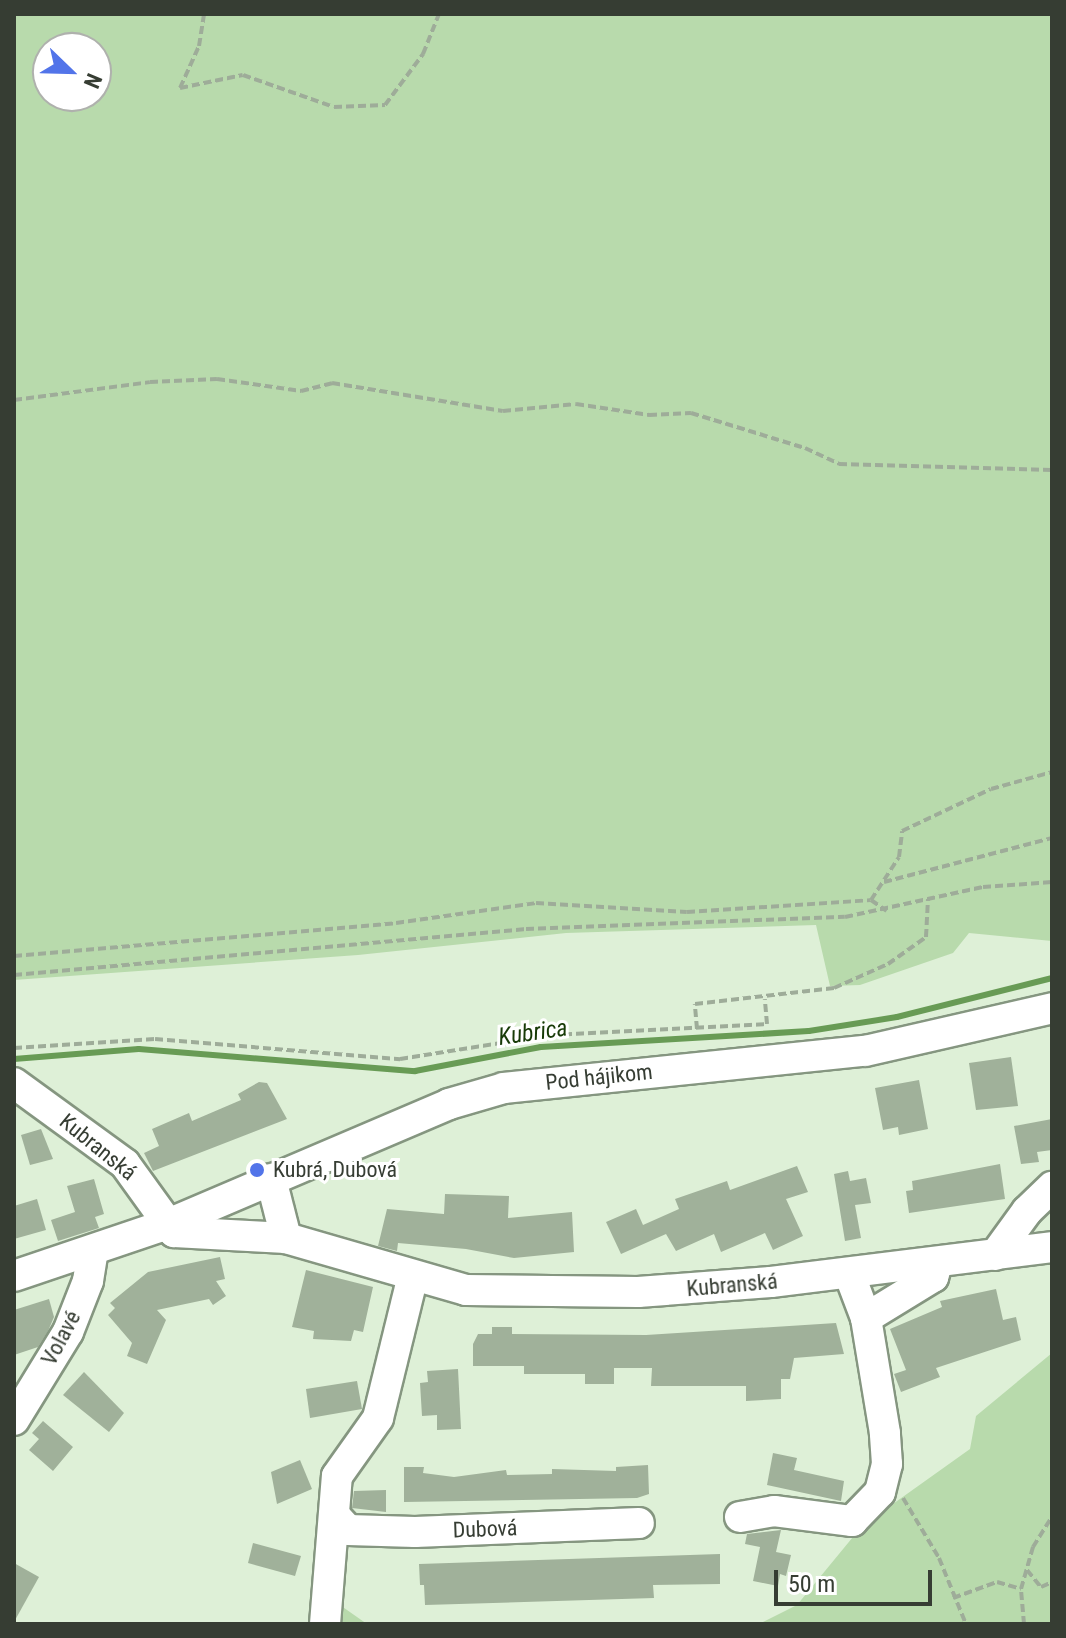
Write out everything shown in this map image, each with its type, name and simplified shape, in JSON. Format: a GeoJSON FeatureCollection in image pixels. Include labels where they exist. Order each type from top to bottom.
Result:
{"type":"FeatureCollection","features":[{"type":"Feature","properties":{"kind":"street","name":"Pod hájikom"},"geometry":{"type":"LineString","coordinates":[[168,1224],[449,1104],[504,1088],[865,1051],[1052,1008]]}},
{"type":"Feature","properties":{"kind":"street","name":"Kubranská"},"geometry":{"type":"LineString","coordinates":[[14,1083],[125,1164],[174,1232],[286,1238],[466,1290],[570,1295],[849,1273],[1052,1247]]}},
{"type":"Feature","properties":{"kind":"street"},"geometry":{"type":"LineString","coordinates":[[271,1179],[286,1238]]}},
{"type":"Feature","properties":{"kind":"street"},"geometry":{"type":"LineString","coordinates":[[995,1255],[1027,1211],[1052,1187]]}},
{"type":"Feature","properties":{"kind":"street"},"geometry":{"type":"LineString","coordinates":[[14,1276],[168,1224]]}},
{"type":"Feature","properties":{"kind":"street","name":"Volavé"},"geometry":{"type":"LineString","coordinates":[[14,1420],[68,1332],[88,1281],[93,1251]]}},
{"type":"Feature","properties":{"kind":"street"},"geometry":{"type":"LineString","coordinates":[[866,1318],[933,1277],[937,1264]]}},
{"type":"Feature","properties":{"kind":"street"},"geometry":{"type":"LineString","coordinates":[[740,1517],[774,1511],[852,1521],[873,1504],[885,1478],[885,1433],[866,1318],[849,1273]]}},
{"type":"Feature","properties":{"kind":"street"},"geometry":{"type":"LineString","coordinates":[[325,1624],[337,1518],[337,1476],[378,1418],[413,1276]]}},
{"type":"Feature","properties":{"kind":"street","name":"Dubová"},"geometry":{"type":"LineString","coordinates":[[337,1518],[348,1530],[415,1532],[639,1523]]}},
{"type":"Feature","properties":{"kind":"path"},"geometry":{"type":"LineString","coordinates":[[204,14],[199,46],[180,88],[243,75],[334,107],[385,105],[423,54],[439,14]]}},
{"type":"Feature","properties":{"kind":"path"},"geometry":{"type":"LineString","coordinates":[[14,400],[150,382],[246,381],[301,391],[332,383],[503,411],[576,404],[649,415],[691,413],[805,448],[839,464],[1052,470]]}},
{"type":"Feature","properties":{"kind":"path"},"geometry":{"type":"LineString","coordinates":[[871,900],[899,857],[902,831],[991,789],[1052,772]]}},
{"type":"Feature","properties":{"kind":"path"},"geometry":{"type":"LineString","coordinates":[[884,882],[1052,838]]}},
{"type":"Feature","properties":{"kind":"path"},"geometry":{"type":"LineString","coordinates":[[14,975],[526,929],[845,917],[887,911],[983,887],[1052,882]]}},
{"type":"Feature","properties":{"kind":"path"},"geometry":{"type":"LineString","coordinates":[[697,1030],[695,1004],[765,999],[855,982],[888,964],[926,937],[928,899]]}},
{"type":"Feature","properties":{"kind":"path"},"geometry":{"type":"LineString","coordinates":[[14,956],[396,923],[536,903],[687,912],[871,900],[887,911]]}},
{"type":"Feature","properties":{"kind":"path"},"geometry":{"type":"LineString","coordinates":[[14,1048],[155,1039],[400,1059],[552,1035],[697,1030],[767,1024],[765,999]]}},
{"type":"Feature","properties":{"kind":"path"},"geometry":{"type":"LineString","coordinates":[[885,1478],[905,1499],[939,1558],[966,1624]]}},
{"type":"Feature","properties":{"kind":"path"},"geometry":{"type":"LineString","coordinates":[[1024,1624],[1021,1589],[1033,1547],[1052,1516]]}},
{"type":"Feature","properties":{"kind":"path"},"geometry":{"type":"LineString","coordinates":[[1027,1570],[1041,1587],[1052,1582]]}},
{"type":"Feature","properties":{"kind":"path"},"geometry":{"type":"LineString","coordinates":[[953,1598],[997,1582],[1021,1589]]}},
{"type":"Feature","properties":{"kind":"green space"},"geometry":{"type":"Polygon","coordinates":[[[14,14],[1052,14],[1052,941],[969,933],[953,953],[860,985],[830,986],[816,925],[566,933],[358,955],[14,980],[14,14]]]}},
{"type":"Feature","properties":{"kind":"green space"},"geometry":{"type":"Polygon","coordinates":[[[1052,1353],[1052,1624],[759,1624],[797,1605],[862,1526],[970,1449],[976,1416],[1052,1353]]]}},
{"type":"Feature","properties":{"kind":"green space"},"geometry":{"type":"Polygon","coordinates":[[[337,1603],[367,1624],[334,1624],[337,1603]]]}},
{"type":"Feature","properties":{"kind":"building"},"geometry":{"type":"Polygon","coordinates":[[[1011,1057],[1018,1106],[976,1110],[969,1063],[1011,1057]]]}},
{"type":"Feature","properties":{"kind":"building"},"geometry":{"type":"Polygon","coordinates":[[[919,1080],[928,1129],[899,1135],[898,1127],[883,1130],[875,1088],[919,1080]]]}},
{"type":"Feature","properties":{"kind":"building"},"geometry":{"type":"Polygon","coordinates":[[[259,1082],[267,1083],[287,1119],[153,1171],[144,1153],[159,1146],[152,1129],[189,1113],[192,1121],[241,1100],[238,1094],[259,1082]]]}},
{"type":"Feature","properties":{"kind":"building"},"geometry":{"type":"Polygon","coordinates":[[[1052,1119],[1052,1150],[1037,1152],[1039,1162],[1021,1164],[1014,1126],[1052,1119]]]}},
{"type":"Feature","properties":{"kind":"building"},"geometry":{"type":"Polygon","coordinates":[[[41,1129],[53,1159],[30,1165],[21,1135],[41,1129]]]}},
{"type":"Feature","properties":{"kind":"building"},"geometry":{"type":"Polygon","coordinates":[[[1000,1164],[1005,1199],[909,1213],[906,1191],[913,1190],[912,1181],[1000,1164]]]}},
{"type":"Feature","properties":{"kind":"building"},"geometry":{"type":"Polygon","coordinates":[[[797,1166],[808,1192],[786,1199],[803,1236],[773,1250],[765,1233],[721,1252],[714,1234],[676,1251],[666,1234],[621,1254],[606,1222],[636,1209],[643,1225],[679,1209],[675,1199],[727,1181],[730,1190],[797,1166]]]}},
{"type":"Feature","properties":{"kind":"building"},"geometry":{"type":"Polygon","coordinates":[[[848,1171],[850,1181],[866,1178],[871,1203],[855,1205],[861,1238],[845,1241],[834,1174],[848,1171]]]}},
{"type":"Feature","properties":{"kind":"building"},"geometry":{"type":"Polygon","coordinates":[[[94,1179],[104,1214],[95,1217],[99,1228],[58,1241],[51,1220],[75,1212],[67,1186],[94,1179]]]}},
{"type":"Feature","properties":{"kind":"building"},"geometry":{"type":"Polygon","coordinates":[[[445,1194],[509,1196],[508,1218],[572,1212],[574,1252],[514,1258],[466,1249],[398,1243],[397,1251],[378,1246],[387,1209],[444,1214],[445,1194]]]}},
{"type":"Feature","properties":{"kind":"building"},"geometry":{"type":"Polygon","coordinates":[[[37,1199],[46,1230],[14,1239],[14,1206],[37,1199]]]}},
{"type":"Feature","properties":{"kind":"building"},"geometry":{"type":"Polygon","coordinates":[[[220,1257],[225,1279],[216,1281],[226,1296],[213,1305],[209,1299],[157,1310],[166,1320],[147,1364],[127,1356],[132,1343],[108,1315],[115,1308],[110,1303],[148,1272],[220,1257]]]}},
{"type":"Feature","properties":{"kind":"building"},"geometry":{"type":"Polygon","coordinates":[[[306,1270],[373,1287],[363,1332],[354,1330],[351,1341],[313,1339],[314,1331],[292,1327],[306,1270]]]}},
{"type":"Feature","properties":{"kind":"building"},"geometry":{"type":"Polygon","coordinates":[[[996,1289],[1003,1320],[1016,1317],[1021,1340],[936,1368],[940,1377],[901,1392],[894,1374],[906,1370],[890,1329],[942,1307],[940,1301],[996,1289]]]}},
{"type":"Feature","properties":{"kind":"building"},"geometry":{"type":"Polygon","coordinates":[[[49,1299],[54,1317],[38,1347],[14,1355],[14,1310],[49,1299]]]}},
{"type":"Feature","properties":{"kind":"building"},"geometry":{"type":"Polygon","coordinates":[[[836,1323],[844,1354],[794,1358],[790,1379],[781,1379],[781,1399],[746,1401],[746,1386],[651,1386],[652,1368],[614,1368],[614,1384],[585,1384],[585,1374],[524,1374],[524,1366],[473,1366],[473,1344],[478,1334],[492,1334],[492,1327],[512,1327],[512,1334],[646,1335],[836,1323]]]}},
{"type":"Feature","properties":{"kind":"building"},"geometry":{"type":"Polygon","coordinates":[[[458,1369],[461,1429],[437,1430],[437,1415],[422,1416],[420,1383],[428,1382],[427,1371],[458,1369]]]}},
{"type":"Feature","properties":{"kind":"building"},"geometry":{"type":"Polygon","coordinates":[[[84,1372],[124,1413],[109,1432],[63,1395],[84,1372]]]}},
{"type":"Feature","properties":{"kind":"building"},"geometry":{"type":"Polygon","coordinates":[[[357,1381],[362,1409],[310,1418],[306,1389],[357,1381]]]}},
{"type":"Feature","properties":{"kind":"building"},"geometry":{"type":"Polygon","coordinates":[[[43,1421],[73,1447],[53,1471],[29,1450],[39,1439],[32,1433],[43,1421]]]}},
{"type":"Feature","properties":{"kind":"building"},"geometry":{"type":"Polygon","coordinates":[[[773,1453],[797,1458],[794,1470],[844,1481],[841,1501],[767,1485],[773,1453]]]}},
{"type":"Feature","properties":{"kind":"building"},"geometry":{"type":"Polygon","coordinates":[[[300,1460],[312,1489],[277,1504],[271,1472],[300,1460]]]}},
{"type":"Feature","properties":{"kind":"building"},"geometry":{"type":"Polygon","coordinates":[[[648,1465],[649,1494],[637,1498],[404,1502],[404,1467],[424,1467],[423,1473],[454,1477],[506,1470],[507,1475],[552,1474],[552,1469],[616,1471],[616,1467],[648,1465]]]}},
{"type":"Feature","properties":{"kind":"building"},"geometry":{"type":"Polygon","coordinates":[[[386,1490],[386,1512],[352,1508],[354,1491],[386,1490]]]}},
{"type":"Feature","properties":{"kind":"building"},"geometry":{"type":"Polygon","coordinates":[[[781,1530],[776,1552],[791,1555],[786,1576],[780,1574],[778,1586],[753,1581],[760,1547],[745,1544],[747,1534],[781,1530]]]}},
{"type":"Feature","properties":{"kind":"building"},"geometry":{"type":"Polygon","coordinates":[[[253,1543],[301,1556],[295,1576],[248,1563],[253,1543]]]}},
{"type":"Feature","properties":{"kind":"building"},"geometry":{"type":"Polygon","coordinates":[[[720,1554],[720,1584],[653,1585],[654,1598],[425,1605],[424,1585],[420,1585],[419,1564],[720,1554]]]}},
{"type":"Feature","properties":{"kind":"building"},"geometry":{"type":"Polygon","coordinates":[[[14,1563],[39,1577],[14,1622],[14,1563]]]}},
{"type":"Feature","properties":{"kind":"waterway","name":"Kubrica"},"geometry":{"type":"LineString","coordinates":[[14,1059],[139,1049],[415,1071],[541,1047],[809,1031],[897,1017],[1052,978]]}},
{"type":"Feature","properties":{"kind":"place","name":"Kubrá, Dubová"},"geometry":{"type":"Point","coordinates":[257,1170]}}]}
